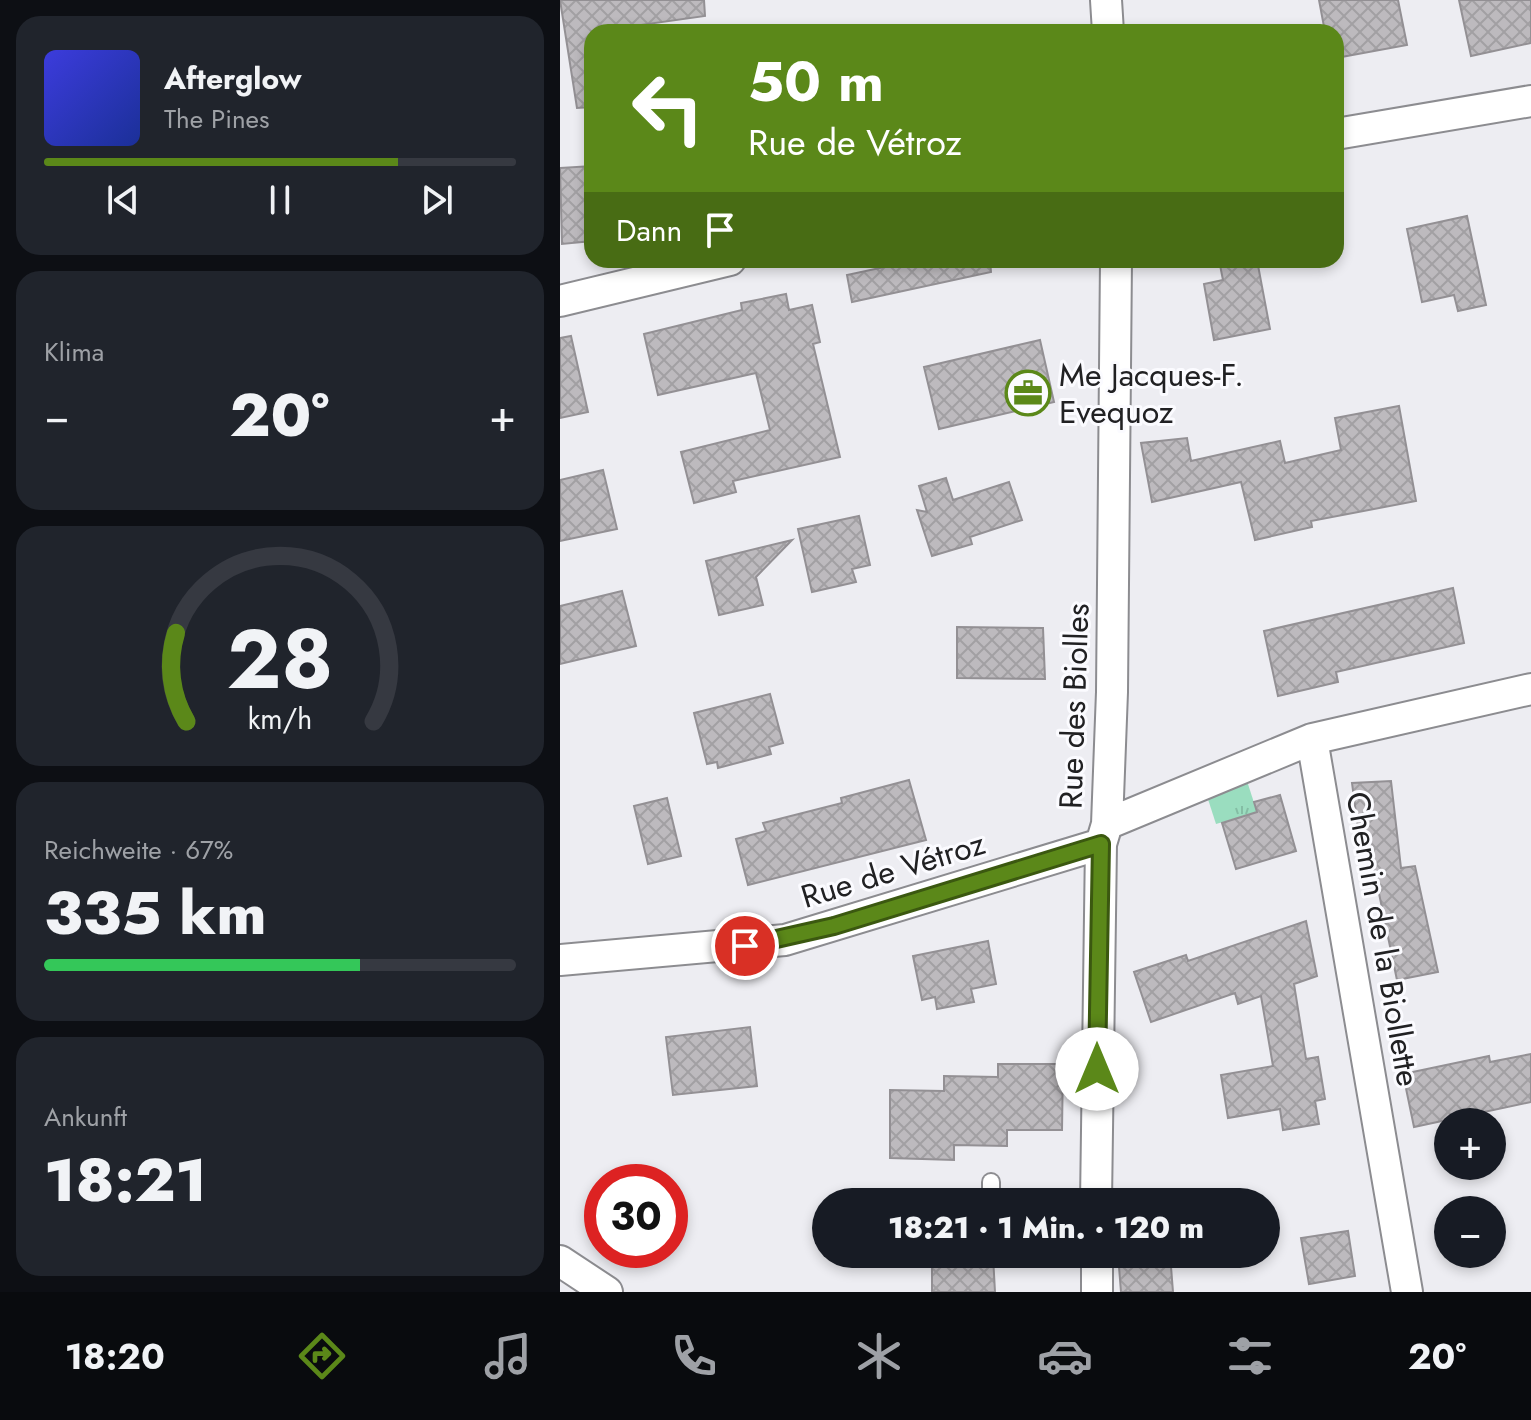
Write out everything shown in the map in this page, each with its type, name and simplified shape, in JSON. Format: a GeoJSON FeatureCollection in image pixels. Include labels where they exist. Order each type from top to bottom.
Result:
{"type":"FeatureCollection","features":[{"type":"Feature","properties":{"kind":"street"},"geometry":{"type":"LineString","coordinates":[[1106,0],[1108,24]]}},
{"type":"Feature","properties":{"kind":"street"},"geometry":{"type":"LineString","coordinates":[[1344,133],[1531,101]]}},
{"type":"Feature","properties":{"kind":"street"},"geometry":{"type":"LineString","coordinates":[[560,301],[697,268]]}},
{"type":"Feature","properties":{"kind":"street","name":"Rue des Biolles"},"geometry":{"type":"LineString","coordinates":[[1096,1188],[1104,834],[1112,692],[1116,268]]}},
{"type":"Feature","properties":{"kind":"street","name":"Rue de Vétroz"},"geometry":{"type":"LineString","coordinates":[[560,960],[785,940],[1104,834],[1312,739],[1531,689]]}},
{"type":"Feature","properties":{"kind":"street","name":"Chemin de la Biollette"},"geometry":{"type":"LineString","coordinates":[[1312,739],[1407,1292]]}},
{"type":"Feature","properties":{"kind":"street"},"geometry":{"type":"LineString","coordinates":[[560,1261],[607,1292]]}},
{"type":"Feature","properties":{"kind":"street"},"geometry":{"type":"LineString","coordinates":[[1097,1268],[1097,1292]]}},
{"type":"Feature","properties":{"kind":"lane"},"geometry":{"type":"LineString","coordinates":[[991,1182],[991,1188]]}},
{"type":"Feature","properties":{"kind":"green space"},"geometry":{"type":"Polygon","coordinates":[[[1247,781],[1257,812],[1216,824],[1206,793],[1247,781]]]}},
{"type":"Feature","properties":{"kind":"building"},"geometry":{"type":"Polygon","coordinates":[[[560,0],[704,0],[705,16],[648,24],[584,24],[584,108],[577,108],[560,0]]]}},
{"type":"Feature","properties":{"kind":"building"},"geometry":{"type":"Polygon","coordinates":[[[1319,0],[1398,0],[1407,45],[1344,57],[1344,24],[1324,24],[1319,0]]]}},
{"type":"Feature","properties":{"kind":"building"},"geometry":{"type":"Polygon","coordinates":[[[1459,0],[1531,0],[1531,43],[1471,56],[1459,0]]]}},
{"type":"Feature","properties":{"kind":"building"},"geometry":{"type":"Polygon","coordinates":[[[584,166],[584,242],[562,244],[560,168],[584,166]]]}},
{"type":"Feature","properties":{"kind":"building"},"geometry":{"type":"Polygon","coordinates":[[[1467,216],[1486,305],[1458,311],[1454,295],[1422,302],[1407,229],[1467,216]]]}},
{"type":"Feature","properties":{"kind":"building"},"geometry":{"type":"Polygon","coordinates":[[[880,268],[991,268],[991,272],[852,302],[847,275],[880,268]]]}},
{"type":"Feature","properties":{"kind":"building"},"geometry":{"type":"Polygon","coordinates":[[[1221,268],[1259,268],[1270,329],[1214,340],[1204,284],[1223,280],[1221,268]]]}},
{"type":"Feature","properties":{"kind":"building"},"geometry":{"type":"Polygon","coordinates":[[[786,294],[789,310],[812,305],[820,342],[813,344],[840,457],[733,481],[736,492],[694,503],[681,452],[770,430],[756,373],[658,395],[644,334],[742,310],[741,303],[786,294]]]}},
{"type":"Feature","properties":{"kind":"building"},"geometry":{"type":"Polygon","coordinates":[[[571,336],[588,412],[560,418],[560,338],[571,336]]]}},
{"type":"Feature","properties":{"kind":"building"},"geometry":{"type":"Polygon","coordinates":[[[1040,340],[1054,402],[939,429],[924,367],[1040,340]]]}},
{"type":"Feature","properties":{"kind":"building"},"geometry":{"type":"Polygon","coordinates":[[[1399,406],[1416,501],[1311,521],[1312,527],[1255,540],[1241,482],[1152,502],[1141,443],[1187,438],[1191,461],[1280,441],[1285,463],[1341,450],[1335,418],[1399,406]]]}},
{"type":"Feature","properties":{"kind":"building"},"geometry":{"type":"Polygon","coordinates":[[[603,470],[617,529],[560,541],[560,480],[603,470]]]}},
{"type":"Feature","properties":{"kind":"building"},"geometry":{"type":"Polygon","coordinates":[[[946,478],[953,500],[1009,482],[1022,520],[970,537],[972,544],[932,556],[917,510],[927,512],[919,486],[946,478]]]}},
{"type":"Feature","properties":{"kind":"building"},"geometry":{"type":"Polygon","coordinates":[[[859,516],[870,565],[852,569],[856,582],[812,592],[798,529],[859,516]]]}},
{"type":"Feature","properties":{"kind":"building"},"geometry":{"type":"Polygon","coordinates":[[[792,540],[756,577],[763,605],[719,615],[706,561],[792,540]]]}},
{"type":"Feature","properties":{"kind":"building"},"geometry":{"type":"Polygon","coordinates":[[[1453,588],[1464,643],[1336,672],[1338,682],[1278,696],[1264,631],[1453,588]]]}},
{"type":"Feature","properties":{"kind":"building"},"geometry":{"type":"Polygon","coordinates":[[[622,591],[636,646],[560,664],[560,606],[622,591]]]}},
{"type":"Feature","properties":{"kind":"building"},"geometry":{"type":"Polygon","coordinates":[[[957,627],[1043,628],[1045,679],[957,678],[957,627]]]}},
{"type":"Feature","properties":{"kind":"building"},"geometry":{"type":"Polygon","coordinates":[[[770,694],[783,743],[769,747],[771,754],[718,768],[717,762],[707,764],[694,713],[770,694]]]}},
{"type":"Feature","properties":{"kind":"building"},"geometry":{"type":"Polygon","coordinates":[[[909,780],[926,840],[748,885],[736,839],[766,831],[763,823],[842,803],[841,798],[909,780]]]}},
{"type":"Feature","properties":{"kind":"building"},"geometry":{"type":"Polygon","coordinates":[[[1391,781],[1401,868],[1415,866],[1438,972],[1397,980],[1370,850],[1361,851],[1352,783],[1391,781]]]}},
{"type":"Feature","properties":{"kind":"building"},"geometry":{"type":"Polygon","coordinates":[[[1280,795],[1296,851],[1236,869],[1222,823],[1257,812],[1254,802],[1280,795]]]}},
{"type":"Feature","properties":{"kind":"building"},"geometry":{"type":"Polygon","coordinates":[[[667,798],[681,856],[648,864],[634,806],[667,798]]]}},
{"type":"Feature","properties":{"kind":"building"},"geometry":{"type":"Polygon","coordinates":[[[1306,921],[1317,976],[1294,984],[1306,1059],[1318,1057],[1325,1099],[1315,1101],[1319,1124],[1283,1130],[1280,1109],[1228,1118],[1221,1075],[1273,1066],[1261,996],[1238,1004],[1235,993],[1151,1022],[1134,972],[1186,955],[1188,961],[1306,921]]]}},
{"type":"Feature","properties":{"kind":"building"},"geometry":{"type":"Polygon","coordinates":[[[988,941],[996,984],[971,989],[974,1002],[937,1009],[935,997],[922,1000],[913,956],[988,941]]]}},
{"type":"Feature","properties":{"kind":"building"},"geometry":{"type":"Polygon","coordinates":[[[750,1027],[757,1086],[673,1095],[666,1037],[750,1027]]]}},
{"type":"Feature","properties":{"kind":"building"},"geometry":{"type":"Polygon","coordinates":[[[1531,1054],[1531,1102],[1503,1108],[1434,1108],[1434,1123],[1414,1127],[1403,1074],[1489,1056],[1490,1062],[1531,1054]]]}},
{"type":"Feature","properties":{"kind":"building"},"geometry":{"type":"Polygon","coordinates":[[[998,1064],[1063,1064],[1062,1130],[1007,1130],[1007,1146],[954,1145],[954,1160],[890,1158],[890,1090],[944,1091],[944,1076],[998,1077],[998,1064]]]}},
{"type":"Feature","properties":{"kind":"building"},"geometry":{"type":"Polygon","coordinates":[[[1348,1231],[1355,1276],[1309,1284],[1301,1238],[1348,1231]]]}},
{"type":"Feature","properties":{"kind":"building"},"geometry":{"type":"Polygon","coordinates":[[[932,1268],[994,1268],[995,1292],[932,1292],[932,1268]]]}},
{"type":"Feature","properties":{"kind":"building"},"geometry":{"type":"Polygon","coordinates":[[[1119,1268],[1171,1268],[1173,1292],[1121,1292],[1119,1268]]]}},
{"type":"Feature","properties":{"kind":"place","name":"Me Jacques-F. Evequoz"},"geometry":{"type":"Point","coordinates":[1028,393]}},
{"type":"Feature","properties":{"kind":"route"},"geometry":{"type":"LineString","coordinates":[[745,946],[785,940],[834,926],[1101,844],[1097,1069]]}}]}
